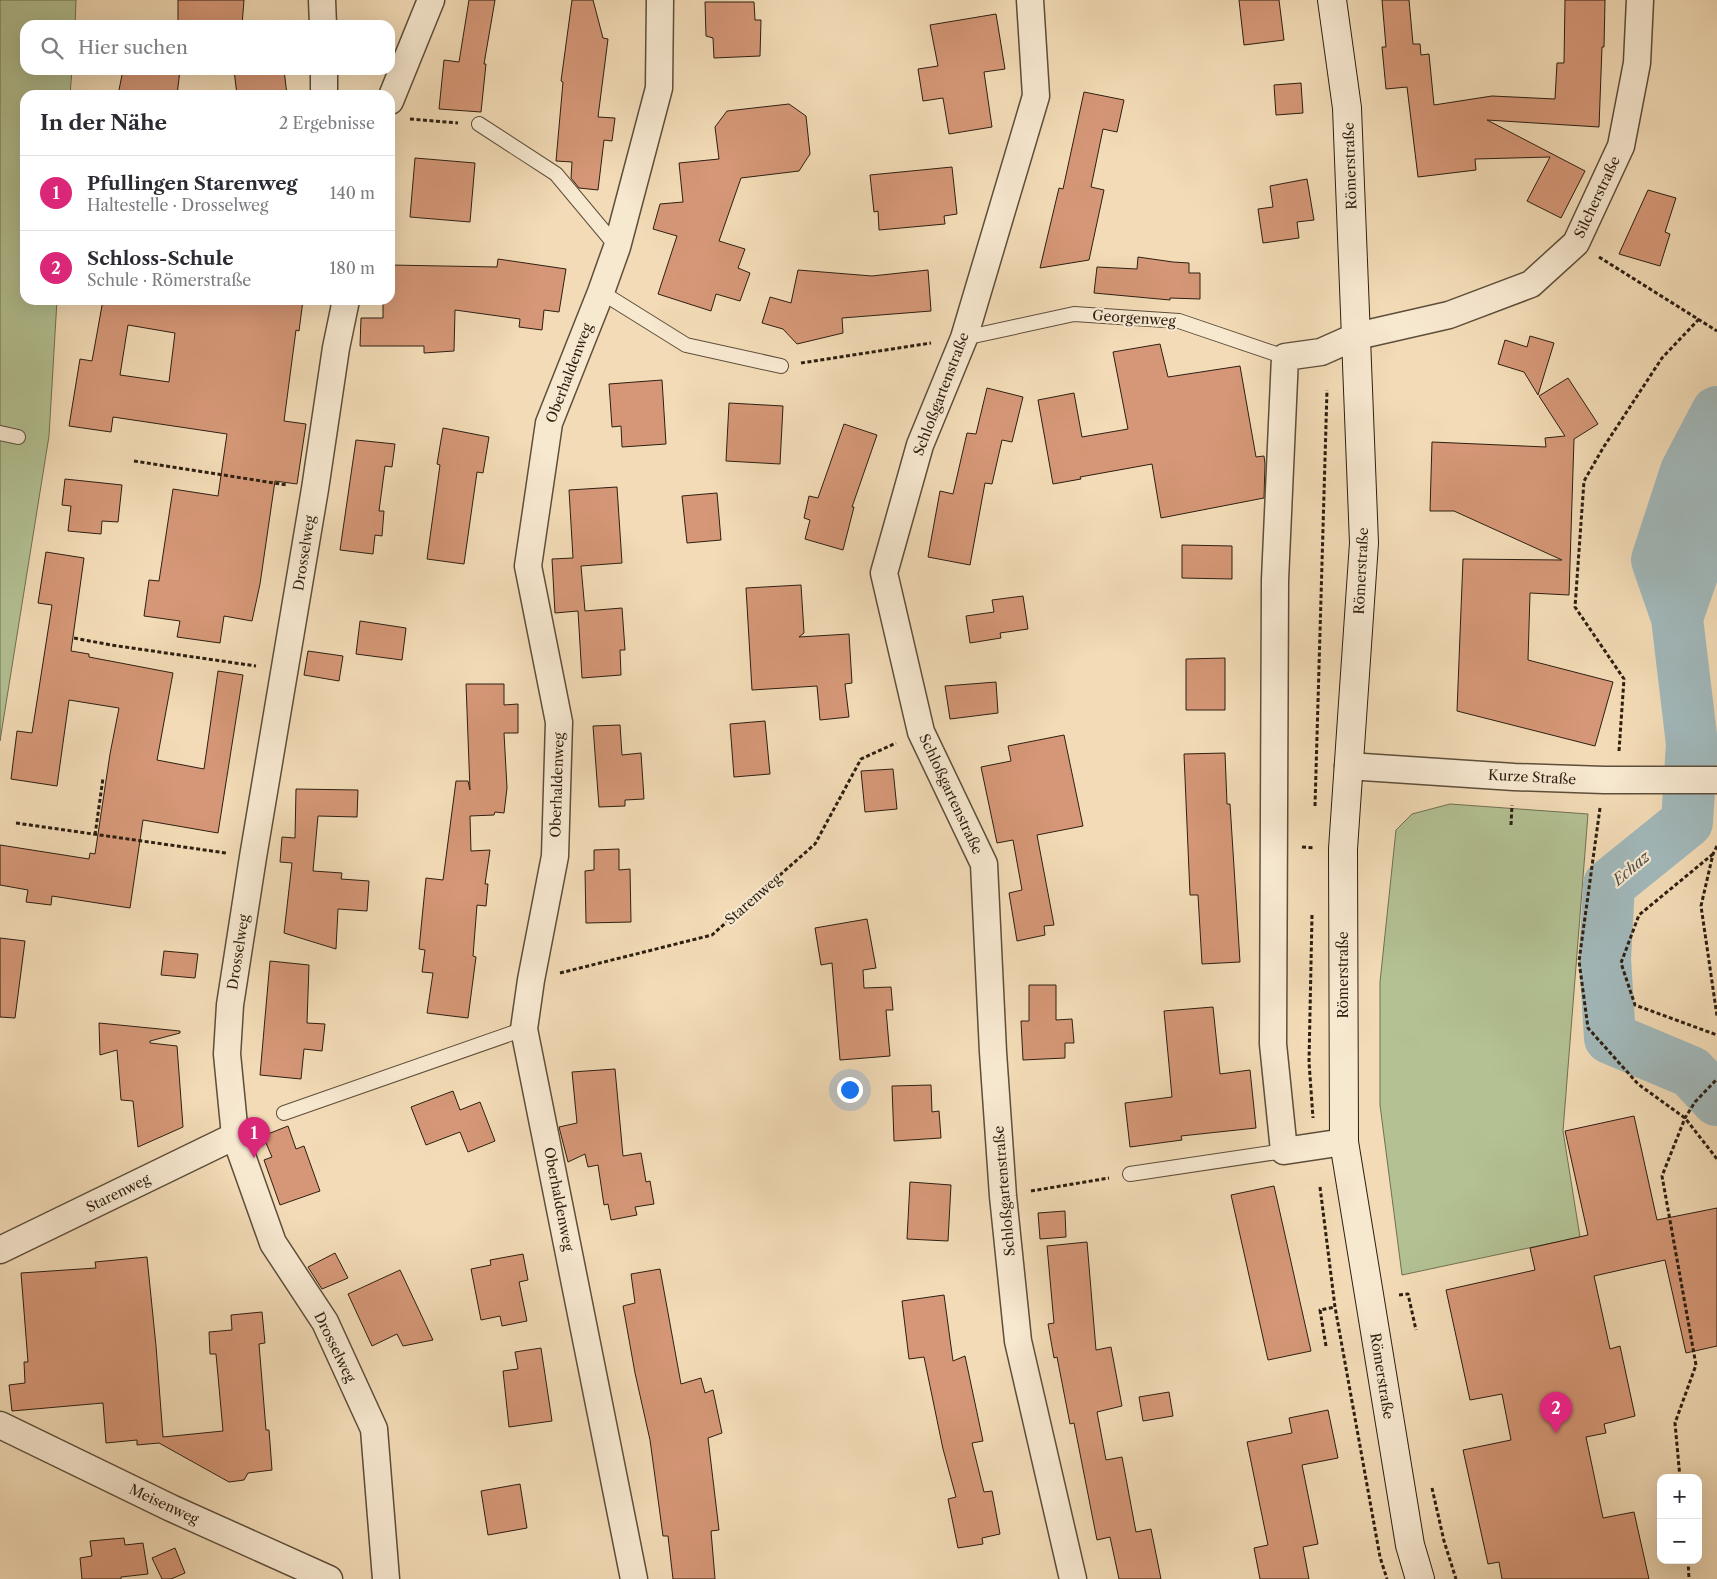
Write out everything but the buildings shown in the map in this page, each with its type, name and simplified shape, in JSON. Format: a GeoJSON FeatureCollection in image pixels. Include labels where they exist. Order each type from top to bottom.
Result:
{"type":"FeatureCollection","features":[{"type":"Feature","properties":{"kind":"main road","name":"Römerstraße"},"geometry":{"type":"LineString","coordinates":[[1332,0],[1347,108],[1364,543],[1343,849],[1344,1142],[1410,1545],[1420,1579]]}},
{"type":"Feature","properties":{"kind":"street"},"geometry":{"type":"LineString","coordinates":[[322,0],[323,20]]}},
{"type":"Feature","properties":{"kind":"street"},"geometry":{"type":"LineString","coordinates":[[398,110],[431,0]]}},
{"type":"Feature","properties":{"kind":"street","name":"Oberhaldenweg"},"geometry":{"type":"LineString","coordinates":[[634,1579],[524,1028],[530,980],[555,856],[559,722],[528,566],[549,423],[617,247],[659,88],[660,0]]}},
{"type":"Feature","properties":{"kind":"street","name":"Schloßgartenstraße"},"geometry":{"type":"LineString","coordinates":[[1030,0],[1036,96],[952,340],[884,573],[921,732],[984,864],[1003,1186],[1018,1341],[1073,1579]]}},
{"type":"Feature","properties":{"kind":"street","name":"Silcherstraße"},"geometry":{"type":"LineString","coordinates":[[1357,336],[1449,315],[1531,284],[1576,243],[1621,146],[1637,63],[1640,0]]}},
{"type":"Feature","properties":{"kind":"street"},"geometry":{"type":"LineString","coordinates":[[324,75],[324,90]]}},
{"type":"Feature","properties":{"kind":"street","name":"Drosselweg"},"geometry":{"type":"LineString","coordinates":[[345,305],[336,348],[315,489],[253,857],[230,1005],[227,1054],[235,1136],[273,1243],[325,1322],[374,1429],[386,1579]]}},
{"type":"Feature","properties":{"kind":"street","name":"Georgenweg"},"geometry":{"type":"LineString","coordinates":[[1285,357],[1321,352],[1357,336]]}},
{"type":"Feature","properties":{"kind":"street"},"geometry":{"type":"LineString","coordinates":[[1285,357],[1275,580],[1273,1044],[1284,1151],[1344,1142]]}},
{"type":"Feature","properties":{"kind":"street","name":"Kurze Straße"},"geometry":{"type":"LineString","coordinates":[[1348,766],[1514,777],[1715,780]]}},
{"type":"Feature","properties":{"kind":"street","name":"Starenweg"},"geometry":{"type":"LineString","coordinates":[[0,1250],[235,1136]]}},
{"type":"Feature","properties":{"kind":"street","name":"Meisenweg"},"geometry":{"type":"LineString","coordinates":[[0,1425],[171,1508],[330,1579]]}},
{"type":"Feature","properties":{"kind":"lane"},"geometry":{"type":"LineString","coordinates":[[479,124],[556,174],[617,247]]}},
{"type":"Feature","properties":{"kind":"lane"},"geometry":{"type":"LineString","coordinates":[[601,292],[686,345],[781,366]]}},
{"type":"Feature","properties":{"kind":"lane","name":"Georgenweg"},"geometry":{"type":"LineString","coordinates":[[952,340],[1074,314],[1178,321],[1285,357]]}},
{"type":"Feature","properties":{"kind":"lane"},"geometry":{"type":"LineString","coordinates":[[0,433],[18,437]]}},
{"type":"Feature","properties":{"kind":"lane"},"geometry":{"type":"LineString","coordinates":[[284,1113],[524,1028]]}},
{"type":"Feature","properties":{"kind":"lane"},"geometry":{"type":"LineString","coordinates":[[1130,1174],[1284,1151]]}},
{"type":"Feature","properties":{"kind":"path"},"geometry":{"type":"LineString","coordinates":[[398,110],[479,124]]}},
{"type":"Feature","properties":{"kind":"path"},"geometry":{"type":"LineString","coordinates":[[1576,243],[1716,328]]}},
{"type":"Feature","properties":{"kind":"path"},"geometry":{"type":"LineString","coordinates":[[1699,319],[1662,358],[1584,481],[1576,607],[1624,679],[1620,780],[1579,962],[1588,1028],[1638,1084],[1685,1118],[1717,1159]]}},
{"type":"Feature","properties":{"kind":"path"},"geometry":{"type":"LineString","coordinates":[[781,366],[952,340]]}},
{"type":"Feature","properties":{"kind":"path"},"geometry":{"type":"LineString","coordinates":[[134,461],[315,489]]}},
{"type":"Feature","properties":{"kind":"path"},"geometry":{"type":"LineString","coordinates":[[74,638],[248,665]]}},
{"type":"Feature","properties":{"kind":"path","name":"Starenweg"},"geometry":{"type":"LineString","coordinates":[[551,975],[712,935],[815,844],[861,759],[899,742]]}},
{"type":"Feature","properties":{"kind":"path"},"geometry":{"type":"LineString","coordinates":[[95,835],[103,778]]}},
{"type":"Feature","properties":{"kind":"path"},"geometry":{"type":"LineString","coordinates":[[16,824],[253,857]]}},
{"type":"Feature","properties":{"kind":"path"},"geometry":{"type":"LineString","coordinates":[[1717,846],[1713,854],[1701,906],[1717,1016]]}},
{"type":"Feature","properties":{"kind":"path"},"geometry":{"type":"LineString","coordinates":[[1306,847],[1314,848]]}},
{"type":"Feature","properties":{"kind":"path"},"geometry":{"type":"LineString","coordinates":[[1713,854],[1638,915],[1622,963],[1635,1005],[1717,1035]]}},
{"type":"Feature","properties":{"kind":"path"},"geometry":{"type":"LineString","coordinates":[[1680,1474],[1675,1423],[1696,1365],[1662,1176],[1685,1118],[1696,1102],[1717,1080]]}},
{"type":"Feature","properties":{"kind":"path"},"geometry":{"type":"LineString","coordinates":[[1028,1191],[1130,1174]]}},
{"type":"Feature","properties":{"kind":"path"},"geometry":{"type":"LineString","coordinates":[[1408,1294],[1416,1330]]}},
{"type":"Feature","properties":{"kind":"path"},"geometry":{"type":"LineString","coordinates":[[1326,1346],[1320,1310],[1335,1307]]}},
{"type":"Feature","properties":{"kind":"path"},"geometry":{"type":"LineString","coordinates":[[1431,1482],[1444,1541],[1456,1579]]}},
{"type":"Feature","properties":{"kind":"path"},"geometry":{"type":"LineString","coordinates":[[1688,1564],[1689,1579]]}},
{"type":"Feature","properties":{"kind":"green space"},"geometry":{"type":"Polygon","coordinates":[[[0,0],[76,0],[75,20],[20,20],[20,75],[72,75],[70,90],[20,90],[20,305],[57,305],[49,436],[0,741],[0,0]]]}},
{"type":"Feature","properties":{"kind":"green space"},"geometry":{"type":"Polygon","coordinates":[[[1450,804],[1588,814],[1563,1131],[1580,1237],[1402,1275],[1380,1105],[1380,982],[1396,830],[1412,814],[1450,804]]]}},
{"type":"Feature","properties":{"kind":"waterway","name":"Echaz"},"geometry":{"type":"LineString","coordinates":[[1717,412],[1686,471],[1657,560],[1677,618],[1692,744],[1687,822],[1609,885],[1605,959],[1610,1038],[1691,1072],[1717,1100]]}},
{"type":"Feature","properties":{"kind":"waterway","name":"Echaz"},"geometry":{"type":"LineString","coordinates":[[1677,618],[1702,546],[1717,489]]}},
{"type":"Feature","properties":{"kind":"place","name":"Pfullingen Starenweg"},"geometry":{"type":"Point","coordinates":[254,1158]}},
{"type":"Feature","properties":{"kind":"place","name":"Schloss-Schule"},"geometry":{"type":"Point","coordinates":[1556,1433]}}]}
